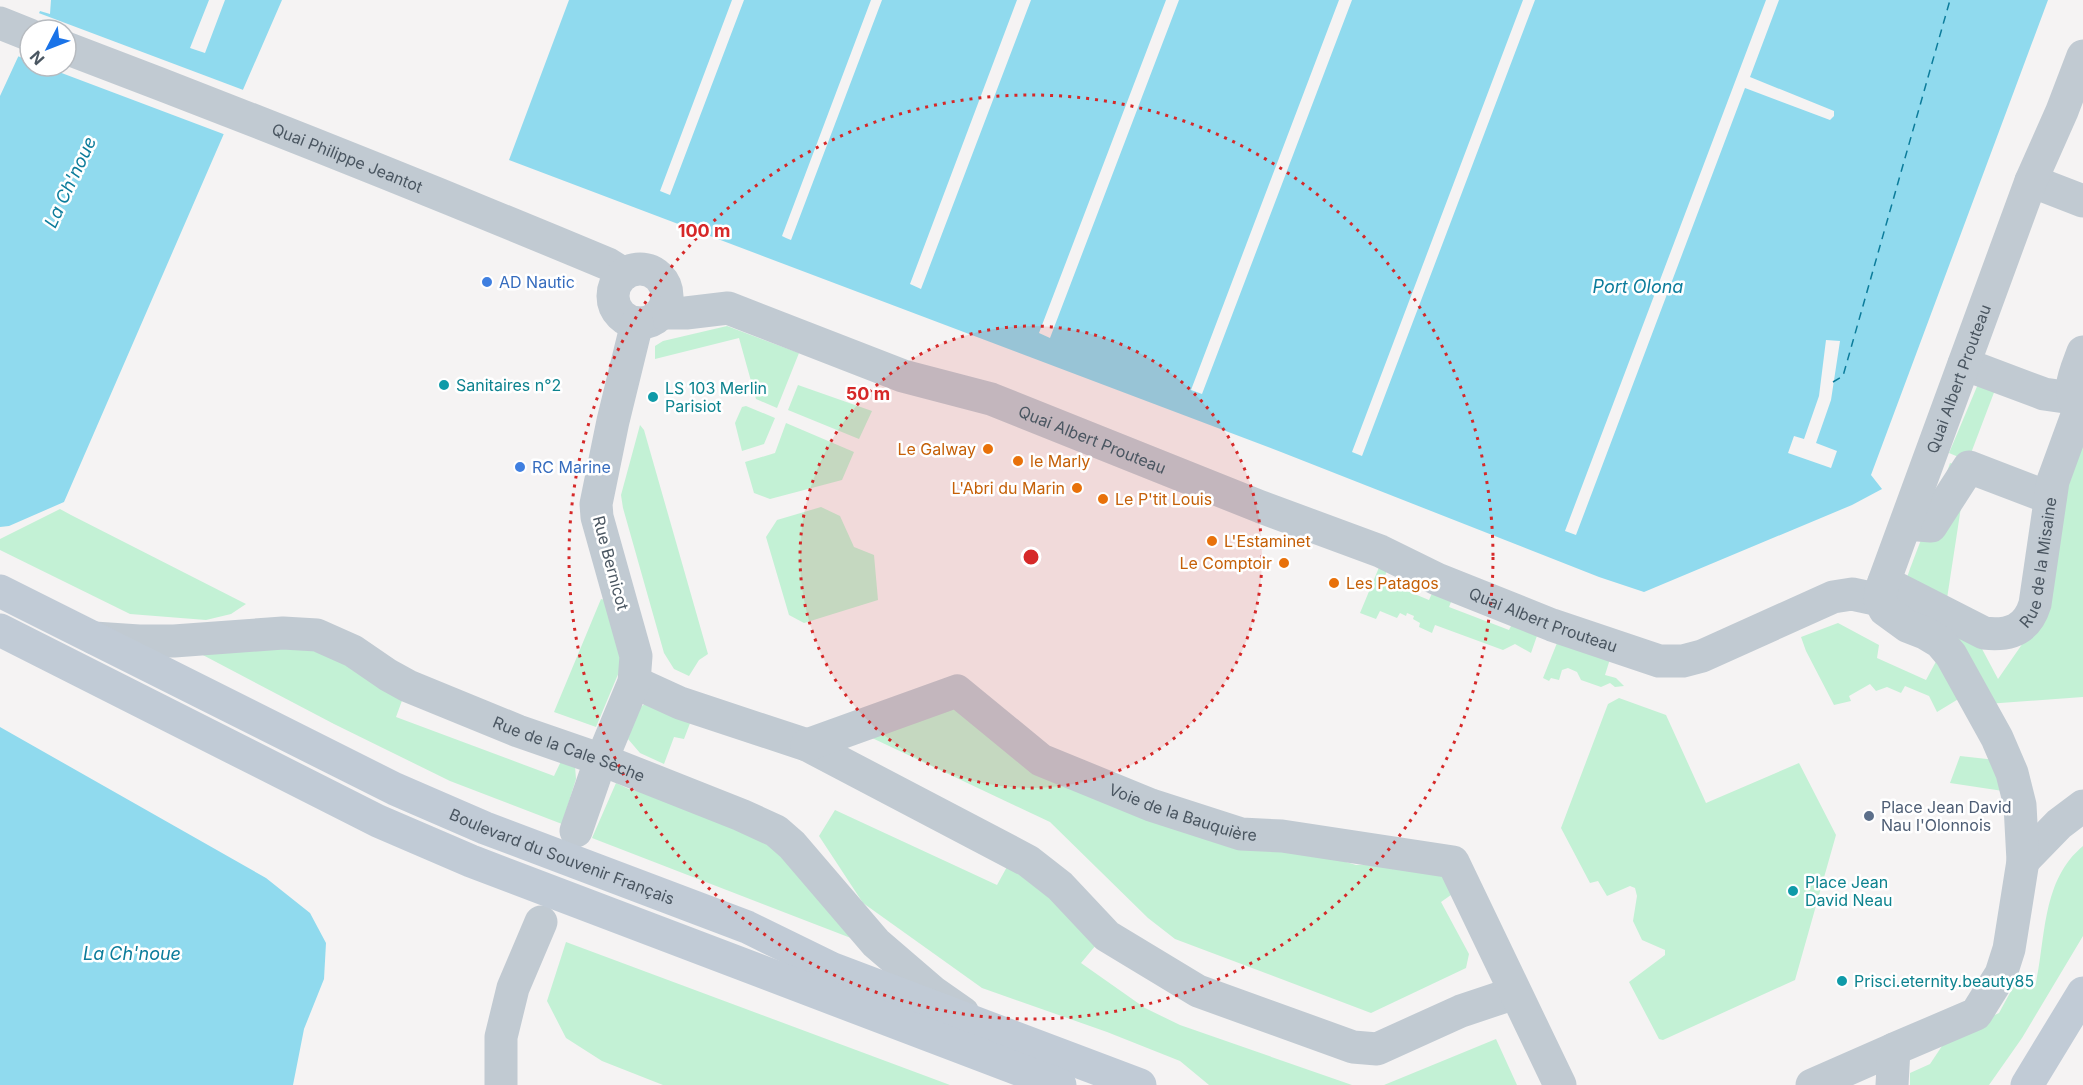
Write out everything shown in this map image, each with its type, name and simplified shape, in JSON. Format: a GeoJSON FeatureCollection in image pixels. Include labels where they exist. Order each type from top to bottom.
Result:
{"type":"FeatureCollection","features":[{"type":"Feature","properties":{"kind":"main road","name":"Boulevard du Souvenir Français"},"geometry":{"type":"LineString","coordinates":[[0,591],[395,789],[445,811],[747,927],[833,969],[1140,1085]]}},
{"type":"Feature","properties":{"kind":"main road"},"geometry":{"type":"LineString","coordinates":[[0,630],[378,821],[471,861],[1060,1085]]}},
{"type":"Feature","properties":{"kind":"main road"},"geometry":{"type":"LineString","coordinates":[[2027,1085],[2083,993]]}},
{"type":"Feature","properties":{"kind":"street","name":"Quai Philippe Jeantot"},"geometry":{"type":"LineString","coordinates":[[78,53],[451,198],[608,264],[624,274]]}},
{"type":"Feature","properties":{"kind":"street","name":"Quai Albert Prouteau"},"geometry":{"type":"LineString","coordinates":[[650,318],[728,308],[892,372],[991,399],[1261,507],[1380,551],[1437,579],[1552,625],[1659,661],[1683,661],[1702,656],[1833,597],[1882,591],[2031,181],[2072,115],[2083,56]]}},
{"type":"Feature","properties":{"kind":"street"},"geometry":{"type":"LineString","coordinates":[[2031,181],[2083,201]]}},
{"type":"Feature","properties":{"kind":"street"},"geometry":{"type":"LineString","coordinates":[[636,269],[645,269],[654,272],[666,286],[668,295],[666,304],[650,318],[628,320],[616,308],[613,299],[614,290],[624,274],[636,269]]}},
{"type":"Feature","properties":{"kind":"street","name":"Rue Bernicot"},"geometry":{"type":"LineString","coordinates":[[634,682],[636,656],[597,518],[596,504],[613,422],[650,318]]}},
{"type":"Feature","properties":{"kind":"street","name":"Rue de la Misaine"},"geometry":{"type":"LineString","coordinates":[[1882,591],[1984,633],[2000,635],[2018,629],[2031,616],[2035,604],[2053,481],[2079,410],[2072,398],[2073,378],[2083,352]]}},
{"type":"Feature","properties":{"kind":"street"},"geometry":{"type":"LineString","coordinates":[[1964,364],[2044,394],[2072,398]]}},
{"type":"Feature","properties":{"kind":"street"},"geometry":{"type":"LineString","coordinates":[[1905,524],[1931,526],[1969,467],[2050,498]]}},
{"type":"Feature","properties":{"kind":"street"},"geometry":{"type":"LineString","coordinates":[[1812,1085],[1976,1014],[2001,974],[2009,950],[2023,861],[2020,805],[2012,773],[1997,738],[1945,649],[1932,638],[1907,626],[1885,610],[1882,591]]}},
{"type":"Feature","properties":{"kind":"street","name":"Rue de la Cale Sèche"},"geometry":{"type":"LineString","coordinates":[[93,638],[139,642],[283,633],[317,635],[352,651],[408,686],[518,731],[602,760],[741,815],[776,831],[792,845],[876,943],[933,992],[977,1022]]}},
{"type":"Feature","properties":{"kind":"street"},"geometry":{"type":"LineString","coordinates":[[576,831],[634,682],[680,703],[807,745],[1028,861],[1060,886],[1107,936],[1198,991],[1338,1042],[1353,1047],[1377,1049],[1461,1011],[1515,993]]}},
{"type":"Feature","properties":{"kind":"street","name":"Voie de la Bauquière"},"geometry":{"type":"LineString","coordinates":[[807,745],[957,691],[1041,760],[1151,805],[1241,834],[1281,836],[1453,862],[1560,1085]]}},
{"type":"Feature","properties":{"kind":"street"},"geometry":{"type":"LineString","coordinates":[[2023,861],[2059,824],[2083,807]]}},
{"type":"Feature","properties":{"kind":"street"},"geometry":{"type":"LineString","coordinates":[[506,1083],[501,1037],[513,988],[541,922]]}},
{"type":"Feature","properties":{"kind":"street"},"geometry":{"type":"LineString","coordinates":[[1892,1085],[1894,1049]]}},
{"type":"Feature","properties":{"kind":"green space"},"geometry":{"type":"Polygon","coordinates":[[[727,326],[799,353],[777,408],[756,399],[739,338],[655,359],[655,346],[663,341],[727,326]]]}},
{"type":"Feature","properties":{"kind":"green space"},"geometry":{"type":"Polygon","coordinates":[[[1981,377],[1998,382],[1968,461],[1949,453],[1981,377]]]}},
{"type":"Feature","properties":{"kind":"green space"},"geometry":{"type":"Polygon","coordinates":[[[798,385],[872,411],[859,439],[788,410],[798,385]]]}},
{"type":"Feature","properties":{"kind":"green space"},"geometry":{"type":"Polygon","coordinates":[[[746,406],[775,418],[764,444],[742,451],[735,423],[742,407],[746,406]]]}},
{"type":"Feature","properties":{"kind":"green space"},"geometry":{"type":"Polygon","coordinates":[[[786,423],[854,452],[842,480],[770,499],[754,493],[745,462],[775,453],[786,423]]]}},
{"type":"Feature","properties":{"kind":"green space"},"geometry":{"type":"Polygon","coordinates":[[[640,425],[644,430],[708,654],[699,660],[689,676],[674,669],[664,653],[623,508],[621,495],[640,425]]]}},
{"type":"Feature","properties":{"kind":"green space"},"geometry":{"type":"Polygon","coordinates":[[[2083,426],[2083,697],[1987,704],[1899,599],[1981,647],[1998,679],[2041,617],[2058,494],[2083,426]]]}},
{"type":"Feature","properties":{"kind":"green space"},"geometry":{"type":"Polygon","coordinates":[[[1950,463],[1959,466],[1963,494],[1946,605],[1903,589],[1950,463]]]}},
{"type":"Feature","properties":{"kind":"green space"},"geometry":{"type":"Polygon","coordinates":[[[821,507],[840,516],[854,547],[874,555],[878,600],[804,623],[789,615],[766,537],[777,520],[821,507]]]}},
{"type":"Feature","properties":{"kind":"green space"},"geometry":{"type":"Polygon","coordinates":[[[60,509],[246,604],[231,614],[206,620],[130,614],[0,550],[0,539],[60,509]]]}},
{"type":"Feature","properties":{"kind":"green space"},"geometry":{"type":"Polygon","coordinates":[[[1380,565],[1388,568],[1383,581],[1429,600],[1434,589],[1453,597],[1449,607],[1509,630],[1514,620],[1539,630],[1531,653],[1515,644],[1503,650],[1435,625],[1432,633],[1419,627],[1420,623],[1413,619],[1414,616],[1407,613],[1406,616],[1400,613],[1397,618],[1380,611],[1376,619],[1360,613],[1380,565]]]}},
{"type":"Feature","properties":{"kind":"green space"},"geometry":{"type":"Polygon","coordinates":[[[601,599],[610,601],[624,651],[619,672],[596,727],[554,712],[601,599]]]}},
{"type":"Feature","properties":{"kind":"green space"},"geometry":{"type":"Polygon","coordinates":[[[1838,623],[1879,645],[1877,658],[1926,680],[1939,656],[1965,695],[1937,712],[1929,696],[1905,686],[1901,693],[1887,687],[1876,691],[1870,684],[1849,696],[1851,701],[1834,705],[1801,637],[1838,623]]]}},
{"type":"Feature","properties":{"kind":"green space"},"geometry":{"type":"Polygon","coordinates":[[[1559,638],[1610,659],[1605,675],[1616,678],[1624,686],[1615,687],[1610,683],[1601,687],[1581,680],[1577,672],[1568,668],[1562,670],[1559,680],[1551,678],[1549,681],[1543,678],[1559,638]]]}},
{"type":"Feature","properties":{"kind":"green space"},"geometry":{"type":"Polygon","coordinates":[[[313,647],[404,695],[396,717],[554,776],[563,757],[575,766],[576,779],[562,824],[450,781],[334,724],[199,653],[313,647]]]}},
{"type":"Feature","properties":{"kind":"green space"},"geometry":{"type":"Polygon","coordinates":[[[1619,698],[1666,715],[1706,803],[1799,763],[1836,835],[1795,980],[1663,1040],[1659,1039],[1629,982],[1665,955],[1665,950],[1642,940],[1633,921],[1637,896],[1635,888],[1630,886],[1607,896],[1598,881],[1590,883],[1561,828],[1608,704],[1619,698]]]}},
{"type":"Feature","properties":{"kind":"green space"},"geometry":{"type":"Polygon","coordinates":[[[646,703],[692,718],[684,739],[674,737],[664,764],[640,753],[628,739],[639,708],[646,703]]]}},
{"type":"Feature","properties":{"kind":"green space"},"geometry":{"type":"Polygon","coordinates":[[[956,705],[1029,765],[1356,865],[1409,863],[1445,871],[1458,890],[1441,902],[1469,954],[1466,968],[1371,1013],[1175,939],[1148,918],[1050,822],[870,737],[956,705]]]}},
{"type":"Feature","properties":{"kind":"green space"},"geometry":{"type":"Polygon","coordinates":[[[1960,756],[1996,760],[2003,791],[1950,783],[1960,756]]]}},
{"type":"Feature","properties":{"kind":"green space"},"geometry":{"type":"Polygon","coordinates":[[[616,783],[633,791],[646,789],[777,847],[856,940],[592,838],[616,783]]]}},
{"type":"Feature","properties":{"kind":"green space"},"geometry":{"type":"Polygon","coordinates":[[[835,810],[997,885],[1008,865],[1101,939],[1081,963],[1145,1008],[1180,1025],[1352,1085],[1209,1085],[1180,1061],[1107,1032],[982,988],[863,903],[819,836],[835,810]]]}},
{"type":"Feature","properties":{"kind":"green space"},"geometry":{"type":"Polygon","coordinates":[[[2083,846],[2083,936],[2022,1038],[1989,1085],[1910,1085],[1910,1073],[1930,1064],[1948,1037],[1999,1013],[2018,978],[2036,983],[2044,928],[2053,892],[2060,875],[2083,846]]]}},
{"type":"Feature","properties":{"kind":"green space"},"geometry":{"type":"Polygon","coordinates":[[[566,942],[950,1085],[663,1085],[602,1061],[566,1038],[547,1001],[566,942]]]}},
{"type":"Feature","properties":{"kind":"green space"},"geometry":{"type":"Polygon","coordinates":[[[1496,1039],[1517,1085],[1384,1085],[1496,1039]]]}},
{"type":"Feature","properties":{"kind":"water","name":"La Ch'noue"},"geometry":{"type":"Polygon","coordinates":[[[51,0],[282,0],[64,502],[9,526],[0,527],[0,96],[18,57],[18,78],[78,78],[78,18],[37,18],[40,11],[50,14],[51,0]]]}},
{"type":"Feature","properties":{"kind":"water","name":"Port Olona"},"geometry":{"type":"Polygon","coordinates":[[[569,0],[2048,0],[1871,475],[1882,489],[1852,505],[1644,592],[1599,577],[1281,452],[509,160],[569,0]]]}},
{"type":"Feature","properties":{"kind":"water","name":"La Ch'noue"},"geometry":{"type":"Polygon","coordinates":[[[0,727],[266,878],[310,913],[326,943],[324,979],[304,1029],[293,1085],[0,1085],[0,727]]]}},
{"type":"Feature","properties":{"kind":"pier"},"geometry":{"type":"Polygon","coordinates":[[[209,0],[225,0],[205,53],[190,48],[209,0]]]}},
{"type":"Feature","properties":{"kind":"pier"},"geometry":{"type":"Polygon","coordinates":[[[732,0],[744,0],[670,195],[660,191],[732,0]]]}},
{"type":"Feature","properties":{"kind":"pier"},"geometry":{"type":"Polygon","coordinates":[[[871,0],[882,0],[791,240],[782,236],[871,0]]]}},
{"type":"Feature","properties":{"kind":"pier"},"geometry":{"type":"Polygon","coordinates":[[[1017,0],[1031,0],[921,289],[910,284],[1017,0]]]}},
{"type":"Feature","properties":{"kind":"pier"},"geometry":{"type":"Polygon","coordinates":[[[1166,0],[1179,0],[1050,338],[1039,333],[1166,0]]]}},
{"type":"Feature","properties":{"kind":"pier"},"geometry":{"type":"Polygon","coordinates":[[[1339,0],[1352,0],[1202,394],[1191,390],[1339,0]]]}},
{"type":"Feature","properties":{"kind":"pier"},"geometry":{"type":"Polygon","coordinates":[[[1523,0],[1535,0],[1362,456],[1352,452],[1523,0]]]}},
{"type":"Feature","properties":{"kind":"pier"},"geometry":{"type":"Polygon","coordinates":[[[1766,0],[1779,0],[1750,77],[1834,111],[1834,116],[1830,120],[1745,88],[1576,535],[1565,531],[1766,0]]]}},
{"type":"Feature","properties":{"kind":"pier"},"geometry":{"type":"Polygon","coordinates":[[[36,12],[52,18],[33,18],[36,12]]]}},
{"type":"Feature","properties":{"kind":"pier"},"geometry":{"type":"Polygon","coordinates":[[[78,28],[246,91],[226,135],[75,78],[78,78],[78,28]]]}},
{"type":"Feature","properties":{"kind":"pier"},"geometry":{"type":"Polygon","coordinates":[[[1826,340],[1840,341],[1831,400],[1816,443],[1837,451],[1831,468],[1788,453],[1794,436],[1804,439],[1819,396],[1826,340]]]}},
{"type":"Feature","properties":{"kind":"ferry route"},"geometry":{"type":"LineString","coordinates":[[1833,382],[1843,376],[1950,0]]}},
{"type":"Feature","properties":{"kind":"place","name":"AD Nautic"},"geometry":{"type":"Point","coordinates":[487,282]}},
{"type":"Feature","properties":{"kind":"place","name":"Sanitaires n°2"},"geometry":{"type":"Point","coordinates":[444,385]}},
{"type":"Feature","properties":{"kind":"place","name":"LS 103 Merlin Parisiot"},"geometry":{"type":"Point","coordinates":[653,397]}},
{"type":"Feature","properties":{"kind":"place","name":"Le Galway"},"geometry":{"type":"Point","coordinates":[988,449]}},
{"type":"Feature","properties":{"kind":"place","name":"le Marly"},"geometry":{"type":"Point","coordinates":[1018,461]}},
{"type":"Feature","properties":{"kind":"place","name":"RC Marine"},"geometry":{"type":"Point","coordinates":[520,467]}},
{"type":"Feature","properties":{"kind":"place","name":"L'Abri du Marin"},"geometry":{"type":"Point","coordinates":[1077,488]}},
{"type":"Feature","properties":{"kind":"place","name":"Le P'tit Louis"},"geometry":{"type":"Point","coordinates":[1103,499]}},
{"type":"Feature","properties":{"kind":"place","name":"L'Estaminet"},"geometry":{"type":"Point","coordinates":[1212,541]}},
{"type":"Feature","properties":{"kind":"place","name":"Le Comptoir"},"geometry":{"type":"Point","coordinates":[1284,563]}},
{"type":"Feature","properties":{"kind":"place","name":"Les Patagos"},"geometry":{"type":"Point","coordinates":[1334,583]}},
{"type":"Feature","properties":{"kind":"place","name":"Place Jean David Nau l'Olonnois"},"geometry":{"type":"Point","coordinates":[1869,816]}},
{"type":"Feature","properties":{"kind":"place","name":"Place Jean David Neau"},"geometry":{"type":"Point","coordinates":[1793,891]}},
{"type":"Feature","properties":{"kind":"place","name":"Prisci.eternity.beauty85"},"geometry":{"type":"Point","coordinates":[1842,981]}}]}
